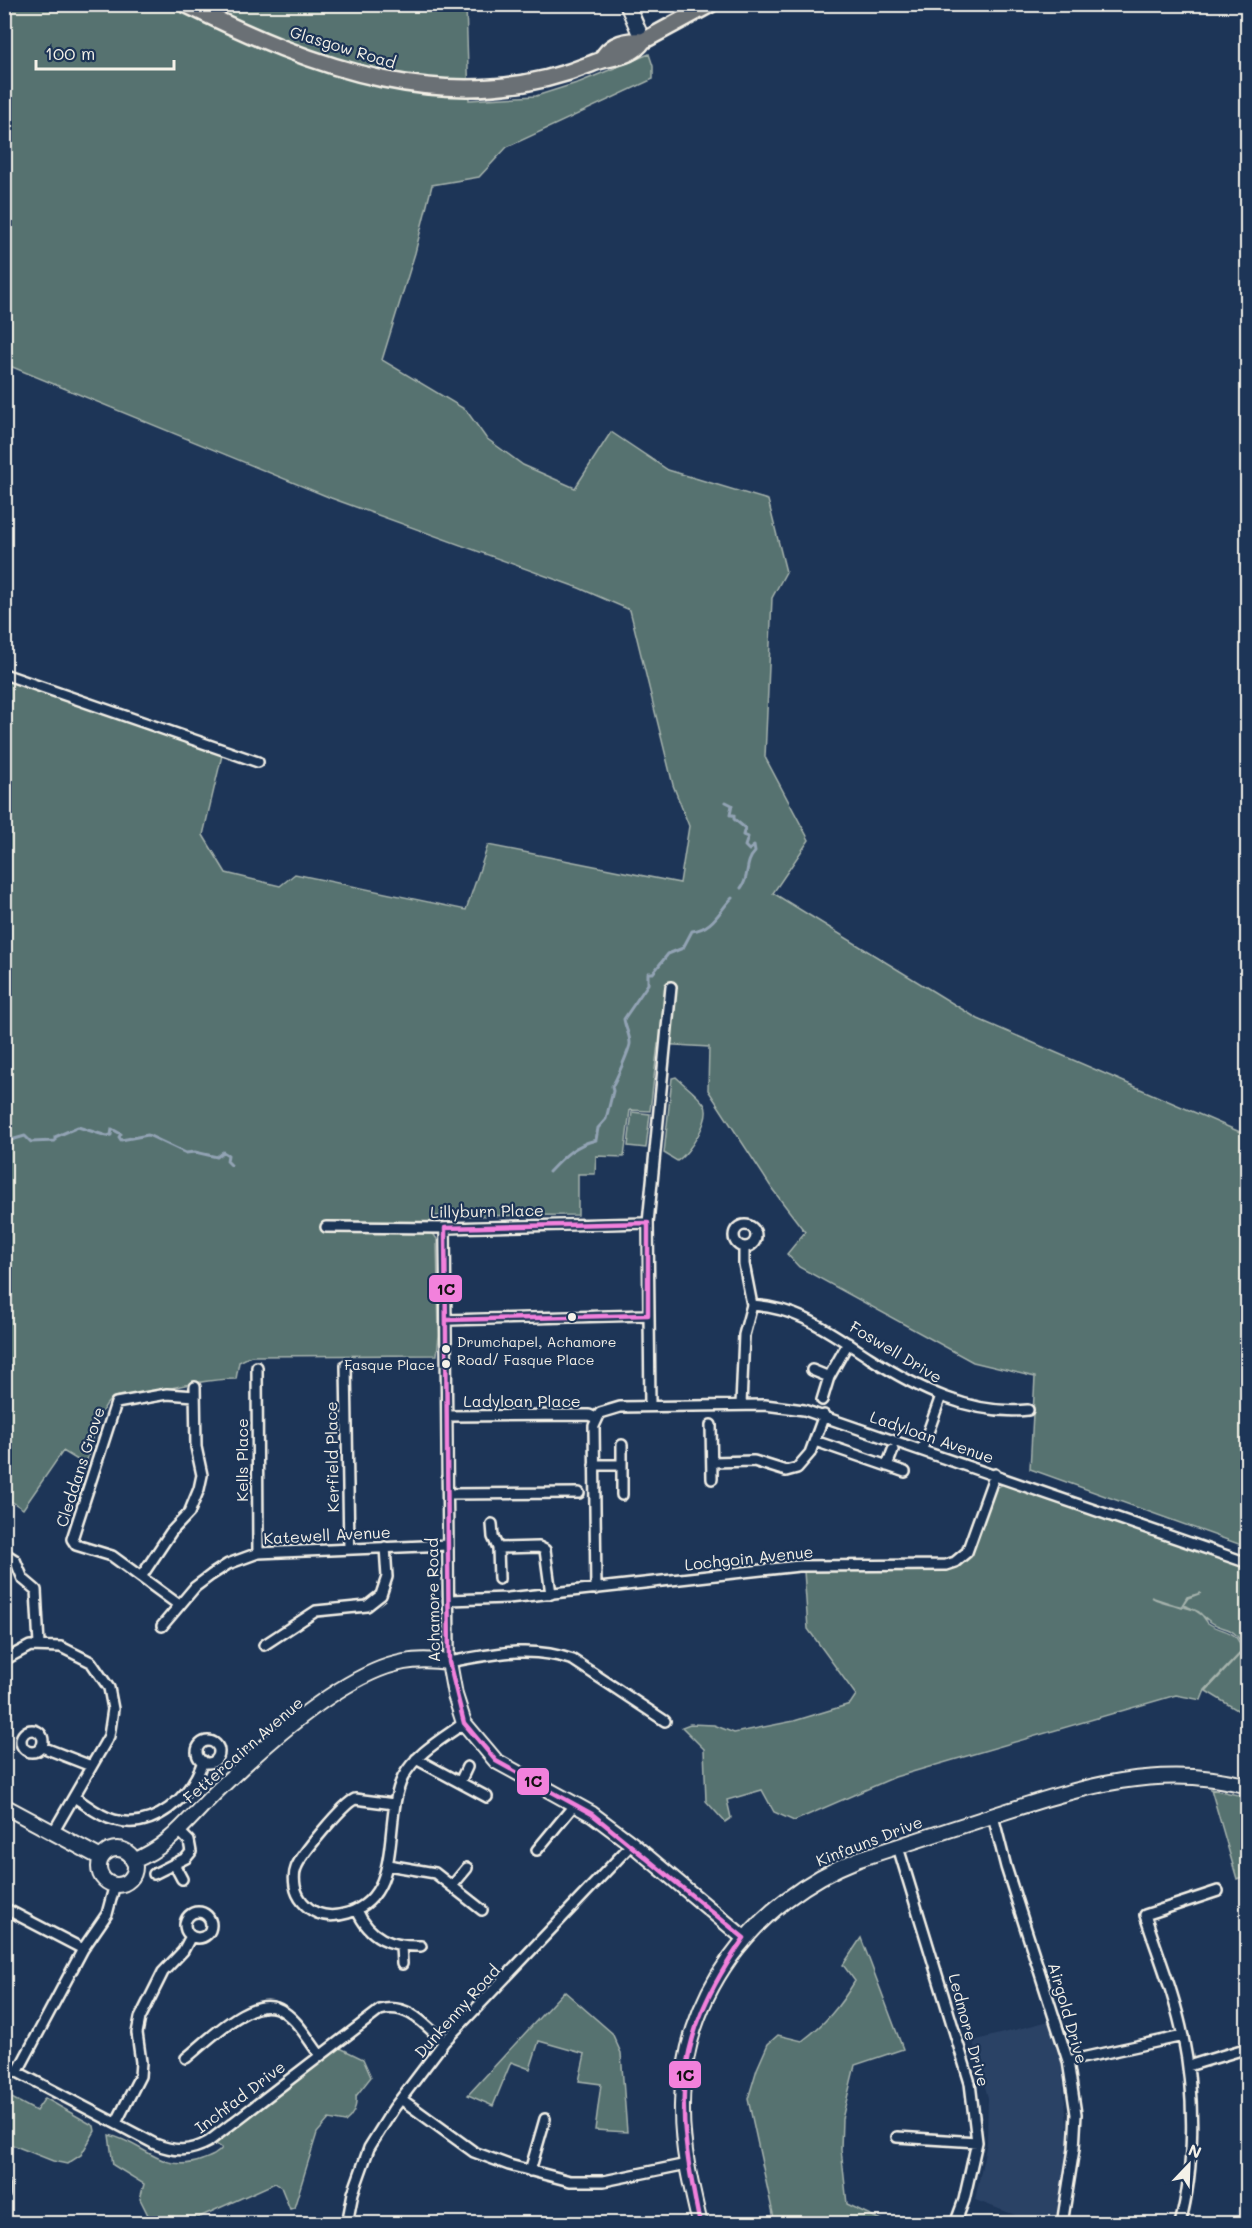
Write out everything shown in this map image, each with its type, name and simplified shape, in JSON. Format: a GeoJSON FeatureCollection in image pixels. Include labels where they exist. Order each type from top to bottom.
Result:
{"type":"FeatureCollection","features":[{"type":"Feature","properties":{"kind":"main road","name":"Glasgow Road"},"geometry":{"type":"LineString","coordinates":[[185,4],[250,35],[323,63],[366,76],[413,86],[461,89],[509,86],[546,79],[602,59],[614,59],[638,48],[643,41],[711,4]]}},
{"type":"Feature","properties":{"kind":"main road"},"geometry":{"type":"LineString","coordinates":[[623,42],[643,41]]}},
{"type":"Feature","properties":{"kind":"main road","name":"Glasgow Road"},"geometry":{"type":"LineString","coordinates":[[602,59],[608,49],[623,42]]}},
{"type":"Feature","properties":{"kind":"street"},"geometry":{"type":"LineString","coordinates":[[627,4],[643,41]]}},
{"type":"Feature","properties":{"kind":"street"},"geometry":{"type":"LineString","coordinates":[[623,42],[633,21]]}},
{"type":"Feature","properties":{"kind":"street"},"geometry":{"type":"LineString","coordinates":[[4,674],[258,762]]}},
{"type":"Feature","properties":{"kind":"street"},"geometry":{"type":"LineString","coordinates":[[650,1406],[648,1222],[671,987]]}},
{"type":"Feature","properties":{"kind":"street","name":"Lillyburn Place"},"geometry":{"type":"LineString","coordinates":[[326,1227],[445,1228],[648,1222]]}},
{"type":"Feature","properties":{"kind":"street","name":"Achamore Road"},"geometry":{"type":"LineString","coordinates":[[445,1228],[449,1662],[455,1695],[464,1723],[496,1761],[575,1804],[632,1844],[744,1938]]}},
{"type":"Feature","properties":{"kind":"street"},"geometry":{"type":"LineString","coordinates":[[741,1405],[742,1349],[752,1305],[744,1264],[744,1247]]}},
{"type":"Feature","properties":{"kind":"street","name":"Foswell Drive"},"geometry":{"type":"LineString","coordinates":[[752,1305],[778,1308],[802,1316],[893,1372],[941,1396],[1004,1412],[1028,1410]]}},
{"type":"Feature","properties":{"kind":"street"},"geometry":{"type":"LineString","coordinates":[[446,1320],[648,1315]]}},
{"type":"Feature","properties":{"kind":"street"},"geometry":{"type":"LineString","coordinates":[[822,1400],[829,1377],[848,1343]]}},
{"type":"Feature","properties":{"kind":"street","name":"Kerfield Place"},"geometry":{"type":"LineString","coordinates":[[346,1365],[349,1548]]}},
{"type":"Feature","properties":{"kind":"street","name":"Kells Place"},"geometry":{"type":"LineString","coordinates":[[257,1367],[258,1553]]}},
{"type":"Feature","properties":{"kind":"street"},"geometry":{"type":"LineString","coordinates":[[812,1370],[829,1377]]}},
{"type":"Feature","properties":{"kind":"street","name":"Cleddans Grove"},"geometry":{"type":"LineString","coordinates":[[141,1577],[171,1532],[189,1513],[199,1489],[202,1475],[196,1446],[195,1391],[167,1394],[136,1402],[120,1400],[116,1403],[72,1539],[76,1545],[112,1556],[179,1605]]}},
{"type":"Feature","properties":{"kind":"street"},"geometry":{"type":"LineString","coordinates":[[922,1449],[941,1396]]}},
{"type":"Feature","properties":{"kind":"street","name":"Ladyloan Avenue"},"geometry":{"type":"LineString","coordinates":[[597,1416],[611,1408],[741,1405],[783,1406],[824,1415],[1248,1563]]}},
{"type":"Feature","properties":{"kind":"street"},"geometry":{"type":"LineString","coordinates":[[712,1462],[754,1461],[786,1471],[802,1464],[815,1441],[824,1415]]}},
{"type":"Feature","properties":{"kind":"street","name":"Ladyloan Place"},"geometry":{"type":"LineString","coordinates":[[447,1416],[597,1416]]}},
{"type":"Feature","properties":{"kind":"street"},"geometry":{"type":"LineString","coordinates":[[596,1589],[593,1432],[597,1416]]}},
{"type":"Feature","properties":{"kind":"street"},"geometry":{"type":"LineString","coordinates":[[711,1425],[712,1479]]}},
{"type":"Feature","properties":{"kind":"street"},"geometry":{"type":"LineString","coordinates":[[815,1441],[905,1472]]}},
{"type":"Feature","properties":{"kind":"street"},"geometry":{"type":"LineString","coordinates":[[622,1445],[622,1495]]}},
{"type":"Feature","properties":{"kind":"street"},"geometry":{"type":"LineString","coordinates":[[888,1466],[893,1450]]}},
{"type":"Feature","properties":{"kind":"street"},"geometry":{"type":"LineString","coordinates":[[594,1465],[622,1465]]}},
{"type":"Feature","properties":{"kind":"street","name":"Lochgoin Avenue"},"geometry":{"type":"LineString","coordinates":[[449,1600],[550,1594],[799,1566],[933,1565],[955,1562],[967,1552],[971,1545],[995,1474]]}},
{"type":"Feature","properties":{"kind":"street"},"geometry":{"type":"LineString","coordinates":[[448,1494],[579,1493]]}},
{"type":"Feature","properties":{"kind":"street"},"geometry":{"type":"LineString","coordinates":[[492,1524],[493,1537],[498,1548],[500,1579]]}},
{"type":"Feature","properties":{"kind":"street","name":"Katewell Avenue"},"geometry":{"type":"LineString","coordinates":[[162,1626],[179,1605],[211,1575],[228,1564],[258,1553],[448,1545]]}},
{"type":"Feature","properties":{"kind":"street"},"geometry":{"type":"LineString","coordinates":[[498,1548],[510,1546],[543,1548],[547,1556],[550,1594]]}},
{"type":"Feature","properties":{"kind":"street"},"geometry":{"type":"LineString","coordinates":[[264,1645],[316,1611],[367,1606],[381,1595],[387,1577],[386,1547]]}},
{"type":"Feature","properties":{"kind":"street"},"geometry":{"type":"LineString","coordinates":[[4,1553],[15,1560],[23,1579],[36,1590],[39,1645]]}},
{"type":"Feature","properties":{"kind":"street"},"geometry":{"type":"LineString","coordinates":[[4,1660],[22,1649],[39,1645],[61,1647],[82,1655],[97,1669],[109,1688],[113,1709],[106,1744],[54,1831]]}},
{"type":"Feature","properties":{"kind":"street"},"geometry":{"type":"LineString","coordinates":[[449,1662],[508,1651],[540,1651],[558,1655],[573,1660],[664,1721]]}},
{"type":"Feature","properties":{"kind":"street","name":"Fettercairn Avenue"},"geometry":{"type":"LineString","coordinates":[[133,1860],[164,1846],[218,1790],[300,1718],[357,1679],[403,1662],[449,1662]]}},
{"type":"Feature","properties":{"kind":"street"},"geometry":{"type":"LineString","coordinates":[[394,1804],[363,1798],[351,1800],[339,1811],[295,1868],[295,1887],[308,1908],[321,1914],[336,1916],[357,1910],[375,1893],[388,1865],[394,1804],[403,1777],[416,1759],[464,1723]]}},
{"type":"Feature","properties":{"kind":"street"},"geometry":{"type":"LineString","coordinates":[[42,1747],[92,1766]]}},
{"type":"Feature","properties":{"kind":"street"},"geometry":{"type":"LineString","coordinates":[[416,1759],[487,1797]]}},
{"type":"Feature","properties":{"kind":"street"},"geometry":{"type":"LineString","coordinates":[[74,1797],[106,1818],[125,1822],[143,1821],[163,1811],[183,1795],[195,1780],[203,1761]]}},
{"type":"Feature","properties":{"kind":"street"},"geometry":{"type":"LineString","coordinates":[[460,1782],[467,1767]]}},
{"type":"Feature","properties":{"kind":"street","name":"Kinfauns Drive"},"geometry":{"type":"LineString","coordinates":[[700,2223],[687,2164],[682,2109],[688,2047],[701,2006],[721,1968],[744,1938],[769,1912],[808,1883],[833,1869],[1090,1786],[1139,1777],[1187,1775],[1248,1786]]}},
{"type":"Feature","properties":{"kind":"street"},"geometry":{"type":"LineString","coordinates":[[537,1850],[575,1804]]}},
{"type":"Feature","properties":{"kind":"street"},"geometry":{"type":"LineString","coordinates":[[4,1806],[101,1858]]}},
{"type":"Feature","properties":{"kind":"street","name":"Airgold Drive"},"geometry":{"type":"LineString","coordinates":[[993,1816],[1006,1868],[1068,2061],[1076,2114],[1074,2149],[1062,2223]]}},
{"type":"Feature","properties":{"kind":"street"},"geometry":{"type":"LineString","coordinates":[[154,1874],[186,1858],[191,1848],[189,1841],[178,1831]]}},
{"type":"Feature","properties":{"kind":"street","name":"Dunkenny Road"},"geometry":{"type":"LineString","coordinates":[[347,2223],[353,2193],[369,2148],[401,2099],[444,2042],[632,1844]]}},
{"type":"Feature","properties":{"kind":"street","name":"Ledmore Drive"},"geometry":{"type":"LineString","coordinates":[[898,1847],[970,2083],[977,2142],[955,2223]]}},
{"type":"Feature","properties":{"kind":"street"},"geometry":{"type":"LineString","coordinates":[[121,1849],[133,1860],[131,1878],[115,1884],[101,1875],[101,1858],[110,1850],[121,1849]]}},
{"type":"Feature","properties":{"kind":"street"},"geometry":{"type":"LineString","coordinates":[[174,1864],[182,1879]]}},
{"type":"Feature","properties":{"kind":"street"},"geometry":{"type":"LineString","coordinates":[[388,1865],[431,1871],[482,1910]]}},
{"type":"Feature","properties":{"kind":"street"},"geometry":{"type":"LineString","coordinates":[[452,1886],[467,1868]]}},
{"type":"Feature","properties":{"kind":"street"},"geometry":{"type":"LineString","coordinates":[[18,2071],[82,1949],[111,1906],[115,1884]]}},
{"type":"Feature","properties":{"kind":"street"},"geometry":{"type":"LineString","coordinates":[[1180,2223],[1191,2143],[1188,2066],[1183,2036],[1145,1915],[1218,1891]]}},
{"type":"Feature","properties":{"kind":"street"},"geometry":{"type":"LineString","coordinates":[[4,1908],[82,1949]]}},
{"type":"Feature","properties":{"kind":"street"},"geometry":{"type":"LineString","coordinates":[[357,1910],[362,1922],[375,1935],[401,1946],[421,1946]]}},
{"type":"Feature","properties":{"kind":"street"},"geometry":{"type":"LineString","coordinates":[[116,2123],[140,2076],[141,2062],[137,2033],[140,2018],[163,1972],[183,1951],[191,1936]]}},
{"type":"Feature","properties":{"kind":"street"},"geometry":{"type":"LineString","coordinates":[[401,1946],[402,1964]]}},
{"type":"Feature","properties":{"kind":"street"},"geometry":{"type":"LineString","coordinates":[[186,2058],[247,2010],[266,2006],[286,2013],[320,2055]]}},
{"type":"Feature","properties":{"kind":"street","name":"Inchfad Drive"},"geometry":{"type":"LineString","coordinates":[[4,2065],[167,2149],[191,2150],[208,2142],[376,2012],[389,2007],[400,2008],[411,2013],[444,2042]]}},
{"type":"Feature","properties":{"kind":"street"},"geometry":{"type":"LineString","coordinates":[[1068,2061],[1183,2036]]}},
{"type":"Feature","properties":{"kind":"street"},"geometry":{"type":"LineString","coordinates":[[1188,2066],[1248,2048]]}},
{"type":"Feature","properties":{"kind":"street"},"geometry":{"type":"LineString","coordinates":[[401,2099],[474,2152],[530,2171],[570,2181],[592,2182],[687,2164]]}},
{"type":"Feature","properties":{"kind":"street"},"geometry":{"type":"LineString","coordinates":[[530,2171],[545,2119]]}},
{"type":"Feature","properties":{"kind":"street"},"geometry":{"type":"LineString","coordinates":[[897,2137],[977,2142]]}},
{"type":"Feature","properties":{"kind":"street"},"geometry":{"type":"LineString","coordinates":[[4,2184],[4,2195]]}},
{"type":"Feature","properties":{"kind":"shaded area"},"geometry":{"type":"Polygon","coordinates":[[[1049,2021],[1061,2058],[1069,2147],[1055,2223],[1036,2223],[975,2200],[987,2142],[988,2098],[973,2041],[1049,2021]]]}},
{"type":"Feature","properties":{"kind":"shaded area"},"geometry":{"type":"Polygon","coordinates":[[[1247,2101],[1247,2223],[1234,2223],[1242,2197],[1247,2101]]]}},
{"type":"Feature","properties":{"kind":"green space"},"geometry":{"type":"Polygon","coordinates":[[[4,5],[466,5],[469,100],[536,96],[580,82],[649,54],[653,66],[653,79],[507,147],[479,177],[432,185],[415,253],[382,360],[466,410],[486,438],[523,465],[575,488],[611,432],[668,470],[768,500],[786,572],[772,598],[765,757],[809,840],[773,893],[978,1019],[1247,1135],[1247,1547],[1030,1469],[1035,1377],[973,1362],[799,1267],[787,1254],[805,1232],[773,1190],[708,1090],[709,1047],[658,1044],[650,1111],[630,1110],[624,1157],[596,1156],[595,1174],[578,1174],[578,1215],[434,1216],[432,1232],[437,1239],[439,1335],[437,1355],[251,1356],[239,1362],[236,1379],[198,1383],[136,1396],[116,1396],[110,1400],[101,1414],[94,1431],[86,1465],[63,1451],[23,1509],[5,1497],[5,674],[223,751],[203,835],[226,873],[280,886],[295,874],[466,910],[488,845],[680,883],[689,826],[673,785],[630,610],[579,588],[331,498],[5,364],[4,5]]]}},
{"type":"Feature","properties":{"kind":"green space"},"geometry":{"type":"Polygon","coordinates":[[[676,1077],[701,1100],[706,1110],[703,1126],[698,1135],[688,1151],[677,1161],[664,1153],[672,1078],[676,1077]]]}},
{"type":"Feature","properties":{"kind":"green space"},"geometry":{"type":"Polygon","coordinates":[[[632,1112],[650,1114],[646,1148],[628,1146],[632,1112]]]}},
{"type":"Feature","properties":{"kind":"green space"},"geometry":{"type":"Polygon","coordinates":[[[1003,1484],[1247,1567],[1247,1651],[1232,1631],[1214,1624],[1203,1616],[1208,1623],[1233,1634],[1242,1651],[1205,1690],[1201,1700],[1176,1695],[895,1777],[794,1821],[774,1812],[762,1790],[727,1800],[731,1818],[725,1822],[706,1801],[704,1749],[682,1727],[690,1724],[714,1725],[734,1733],[794,1721],[850,1704],[856,1695],[808,1629],[804,1571],[949,1570],[970,1556],[994,1490],[1003,1484]],[[1201,1593],[1187,1597],[1181,1606],[1195,1610],[1183,1605],[1188,1598],[1201,1593]]]}},
{"type":"Feature","properties":{"kind":"green space"},"geometry":{"type":"Polygon","coordinates":[[[1243,1651],[1247,1652],[1247,1716],[1206,1691],[1243,1651]]]}},
{"type":"Feature","properties":{"kind":"green space"},"geometry":{"type":"Polygon","coordinates":[[[1211,1789],[1247,1797],[1247,1875],[1237,1879],[1211,1789]]]}},
{"type":"Feature","properties":{"kind":"green space"},"geometry":{"type":"Polygon","coordinates":[[[861,1938],[903,2049],[855,2065],[842,2119],[841,2149],[847,2204],[887,2223],[775,2223],[748,2099],[757,2069],[768,2044],[778,2035],[802,2041],[818,2028],[838,2006],[855,1981],[843,1965],[861,1938]]]}},
{"type":"Feature","properties":{"kind":"green space"},"geometry":{"type":"Polygon","coordinates":[[[564,1991],[612,2033],[621,2053],[627,2132],[595,2130],[601,2084],[579,2081],[585,2054],[539,2041],[530,2069],[511,2062],[493,2106],[468,2095],[564,1991]]]}},
{"type":"Feature","properties":{"kind":"green space"},"geometry":{"type":"Polygon","coordinates":[[[338,2047],[363,2059],[371,2077],[356,2096],[351,2116],[345,2122],[329,2119],[317,2133],[294,2208],[290,2209],[281,2187],[275,2183],[186,2223],[152,2223],[140,2199],[144,2184],[113,2165],[109,2135],[164,2161],[188,2164],[208,2158],[222,2148],[216,2144],[338,2047]]]}},
{"type":"Feature","properties":{"kind":"green space"},"geometry":{"type":"Polygon","coordinates":[[[5,2071],[13,2075],[14,2080],[6,2095],[36,2111],[45,2098],[94,2126],[95,2131],[81,2155],[67,2164],[53,2161],[5,2142],[5,2071]]]}},
{"type":"Feature","properties":{"kind":"waterway"},"geometry":{"type":"LineString","coordinates":[[726,802],[732,805],[730,815],[734,815],[734,819],[745,828],[743,835],[748,837],[745,846],[749,850],[754,846],[755,852],[749,861],[741,888]]}},
{"type":"Feature","properties":{"kind":"waterway"},"geometry":{"type":"LineString","coordinates":[[549,1172],[570,1152],[596,1140],[598,1128],[606,1119],[613,1091],[612,1086],[630,1046],[624,1019],[648,984],[648,973],[653,973],[668,954],[683,948],[692,931],[705,927],[715,919],[732,898]]}},
{"type":"Feature","properties":{"kind":"waterway"},"geometry":{"type":"LineString","coordinates":[[4,1142],[25,1136],[31,1142],[55,1141],[55,1137],[78,1127],[107,1136],[111,1135],[112,1129],[121,1134],[119,1137],[121,1140],[148,1135],[186,1153],[195,1152],[217,1157],[223,1152],[228,1155],[227,1161],[231,1165]]}},
{"type":"Feature","properties":{"kind":"transit line","name":"1C"},"geometry":{"type":"LineString","coordinates":[[648,1223],[445,1228],[449,1662],[464,1723],[496,1761],[592,1814],[744,1938]]}},
{"type":"Feature","properties":{"kind":"transit line","name":"1C"},"geometry":{"type":"LineString","coordinates":[[648,1223],[648,1315]]}},
{"type":"Feature","properties":{"kind":"transit line","name":"1C"},"geometry":{"type":"LineString","coordinates":[[446,1320],[648,1315]]}},
{"type":"Feature","properties":{"kind":"transit line","name":"1C"},"geometry":{"type":"LineString","coordinates":[[700,2224],[686,2143],[685,2075],[691,2043],[703,2010],[720,1975],[744,1938]]}},
{"type":"Feature","properties":{"kind":"place","name":"Drumchapel, Achamore Road/ Fasque Place"},"geometry":{"type":"Point","coordinates":[446,1349]}},
{"type":"Feature","properties":{"kind":"place","name":"Fasque Place"},"geometry":{"type":"Point","coordinates":[446,1364]}}]}
